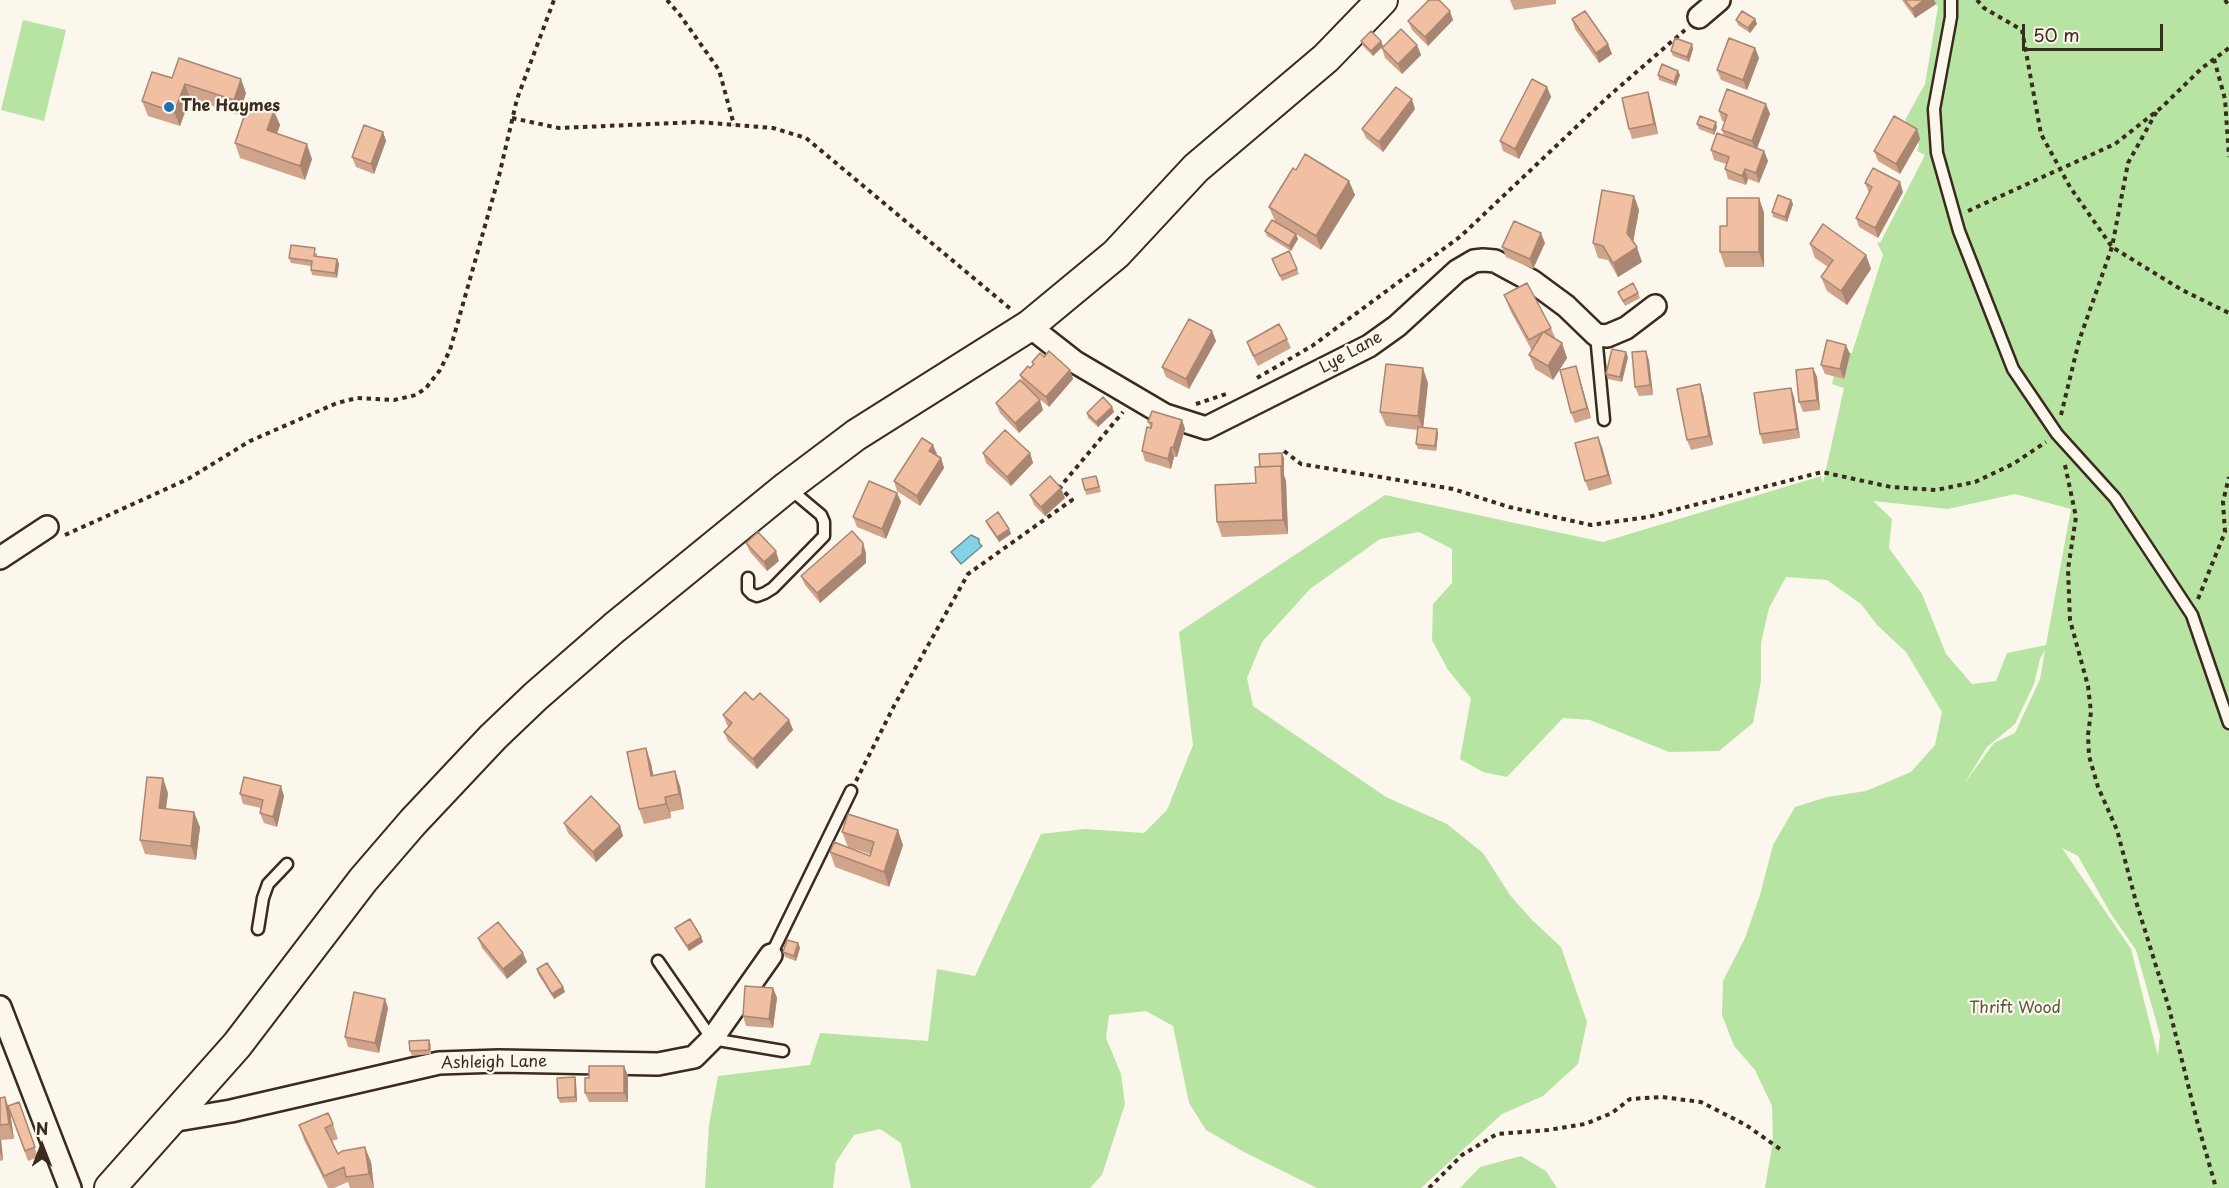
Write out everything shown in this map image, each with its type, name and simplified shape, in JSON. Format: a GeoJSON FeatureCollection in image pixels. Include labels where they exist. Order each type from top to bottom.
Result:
{"type":"FeatureCollection","features":[{"type":"Feature","properties":{"kind":"main road"},"geometry":{"type":"LineString","coordinates":[[110,1188],[237,1045],[363,880],[413,822],[493,737],[536,696],[614,627],[787,487],[856,435],[1029,326],[1116,254],[1196,168],[1332,52],[1382,0]]}},
{"type":"Feature","properties":{"kind":"street"},"geometry":{"type":"LineString","coordinates":[[1699,17],[1719,0]]}},
{"type":"Feature","properties":{"kind":"street","name":"Lye Lane"},"geometry":{"type":"LineString","coordinates":[[1029,326],[1075,362],[1135,398],[1165,415],[1206,428],[1370,346],[1397,326],[1465,265],[1473,261],[1495,261],[1532,281],[1566,306],[1596,335]]}},
{"type":"Feature","properties":{"kind":"street"},"geometry":{"type":"LineString","coordinates":[[1596,335],[1607,336],[1626,328],[1655,306]]}},
{"type":"Feature","properties":{"kind":"street"},"geometry":{"type":"LineString","coordinates":[[0,558],[53,532]]}},
{"type":"Feature","properties":{"kind":"street","name":"Ashleigh Lane"},"geometry":{"type":"LineString","coordinates":[[171,1121],[231,1111],[439,1063],[499,1061],[658,1064],[694,1057],[712,1039],[771,955]]}},
{"type":"Feature","properties":{"kind":"street"},"geometry":{"type":"LineString","coordinates":[[0,1007],[68,1187]]}},
{"type":"Feature","properties":{"kind":"lane"},"geometry":{"type":"LineString","coordinates":[[1951,0],[1951,17],[1934,109],[1937,153],[1954,217],[2013,369],[2057,434],[2115,498],[2192,615],[2229,723]]}},
{"type":"Feature","properties":{"kind":"lane"},"geometry":{"type":"LineString","coordinates":[[1596,335],[1604,420]]}},
{"type":"Feature","properties":{"kind":"lane"},"geometry":{"type":"LineString","coordinates":[[747,578],[748,590],[752,594],[757,596],[765,593],[773,588],[824,536],[825,522],[821,514],[787,487]]}},
{"type":"Feature","properties":{"kind":"lane"},"geometry":{"type":"LineString","coordinates":[[771,955],[851,790]]}},
{"type":"Feature","properties":{"kind":"lane"},"geometry":{"type":"LineString","coordinates":[[258,929],[263,898],[268,884],[287,864]]}},
{"type":"Feature","properties":{"kind":"lane"},"geometry":{"type":"LineString","coordinates":[[658,961],[712,1039],[783,1051]]}},
{"type":"Feature","properties":{"kind":"path"},"geometry":{"type":"LineString","coordinates":[[53,532],[188,479],[250,441],[337,403],[357,398],[394,400],[416,395],[426,388],[440,370],[450,350],[484,232],[517,99],[554,0]]}},
{"type":"Feature","properties":{"kind":"path"},"geometry":{"type":"LineString","coordinates":[[667,0],[719,70],[734,125]]}},
{"type":"Feature","properties":{"kind":"path"},"geometry":{"type":"LineString","coordinates":[[1977,0],[1984,8],[2022,30],[2041,134],[2070,188],[2112,247],[2182,290],[2229,313]]}},
{"type":"Feature","properties":{"kind":"path"},"geometry":{"type":"LineString","coordinates":[[2225,0],[2229,6]]}},
{"type":"Feature","properties":{"kind":"path"},"geometry":{"type":"LineString","coordinates":[[1256,379],[1312,346],[1461,236],[1611,94],[1699,17]]}},
{"type":"Feature","properties":{"kind":"path"},"geometry":{"type":"LineString","coordinates":[[1954,217],[2115,144],[2157,111],[2202,68],[2229,48]]}},
{"type":"Feature","properties":{"kind":"path"},"geometry":{"type":"LineString","coordinates":[[2214,59],[2225,99],[2229,157]]}},
{"type":"Feature","properties":{"kind":"path"},"geometry":{"type":"LineString","coordinates":[[2157,111],[2128,163],[2112,247],[2079,341],[2057,434],[2076,517],[2068,569],[2070,620],[2088,686],[2091,712],[2088,735],[2089,756],[2098,788],[2117,830],[2134,898],[2169,1008],[2197,1121],[2217,1188]]}},
{"type":"Feature","properties":{"kind":"path"},"geometry":{"type":"LineString","coordinates":[[512,118],[559,128],[698,122],[773,128],[806,138],[1006,304]]}},
{"type":"Feature","properties":{"kind":"path"},"geometry":{"type":"LineString","coordinates":[[1165,415],[1238,390]]}},
{"type":"Feature","properties":{"kind":"path"},"geometry":{"type":"LineString","coordinates":[[851,790],[894,706],[968,574],[1072,500],[1060,487],[1135,398]]}},
{"type":"Feature","properties":{"kind":"path"},"geometry":{"type":"LineString","coordinates":[[1284,451],[1301,464],[1453,489],[1509,507],[1591,525],[1648,517],[1822,472],[1891,487],[1936,490],[1975,482],[2013,464],[2057,434]]}},
{"type":"Feature","properties":{"kind":"path"},"geometry":{"type":"LineString","coordinates":[[2192,615],[2225,532],[2223,502],[2229,477]]}},
{"type":"Feature","properties":{"kind":"path"},"geometry":{"type":"LineString","coordinates":[[1429,1188],[1462,1155],[1497,1134],[1585,1124],[1612,1113],[1630,1099],[1662,1097],[1701,1102],[1746,1125],[1780,1149]]}},
{"type":"Feature","properties":{"kind":"green space","name":"Thrift Wood"},"geometry":{"type":"Polygon","coordinates":[[[1933,0],[2229,0],[2229,1188],[1765,1188],[1773,1141],[1772,1106],[1755,1070],[1734,1046],[1722,1015],[1723,981],[1745,938],[1760,895],[1773,845],[1795,807],[1827,797],[1866,791],[1911,772],[1935,745],[1942,712],[1906,652],[1877,625],[1861,604],[1827,580],[1786,577],[1769,608],[1761,643],[1761,681],[1753,723],[1719,751],[1669,752],[1590,720],[1563,718],[1507,777],[1483,772],[1460,759],[1471,698],[1448,670],[1432,640],[1433,604],[1452,583],[1452,549],[1419,532],[1380,539],[1310,589],[1262,642],[1247,678],[1253,706],[1386,797],[1447,824],[1483,853],[1510,895],[1561,947],[1587,1022],[1578,1064],[1543,1096],[1502,1114],[1421,1188],[1317,1188],[1244,1152],[1206,1130],[1189,1103],[1173,1026],[1146,1011],[1109,1015],[1106,1038],[1121,1074],[1125,1104],[1102,1175],[1090,1188],[911,1188],[901,1143],[880,1129],[854,1135],[836,1162],[833,1188],[705,1188],[709,1125],[718,1076],[810,1065],[820,1033],[928,1041],[937,969],[975,976],[1041,834],[1085,829],[1144,833],[1167,810],[1193,745],[1179,632],[1385,495],[1603,542],[1821,476],[1823,483],[1844,388],[1832,384],[1840,351],[1852,353],[1883,255],[1877,242],[1880,243],[1925,155],[1917,151],[1919,145],[1905,120],[1925,84],[1938,7],[1933,0]],[[2015,494],[1948,509],[1873,501],[1892,519],[1889,548],[1922,594],[1946,654],[1972,684],[1996,681],[2007,653],[2046,645],[2071,509],[2015,494]],[[2045,650],[2040,659],[2034,684],[2015,724],[1987,747],[1964,784],[1994,743],[2015,733],[2040,679],[2045,650]],[[2062,848],[2131,949],[2158,1056],[2160,1035],[2136,950],[2111,914],[2078,856],[2062,848]]]}},
{"type":"Feature","properties":{"kind":"green space"},"geometry":{"type":"Polygon","coordinates":[[[23,20],[66,30],[44,121],[1,110],[23,20]]]}},
{"type":"Feature","properties":{"kind":"green space"},"geometry":{"type":"Polygon","coordinates":[[[1521,1156],[1546,1171],[1557,1188],[1460,1188],[1480,1167],[1521,1156]]]}},
{"type":"Feature","properties":{"kind":"water"},"geometry":{"type":"Polygon","coordinates":[[[971,535],[979,539],[982,546],[961,564],[951,552],[971,535]]]}},
{"type":"Feature","properties":{"kind":"building"},"geometry":{"type":"Polygon","coordinates":[[[1429,0],[1439,0],[1450,11],[1425,37],[1408,21],[1429,0]]]}},
{"type":"Feature","properties":{"kind":"building"},"geometry":{"type":"Polygon","coordinates":[[[1905,0],[1924,0],[1912,9],[1905,0]]]}},
{"type":"Feature","properties":{"kind":"building"},"geometry":{"type":"Polygon","coordinates":[[[1585,11],[1608,44],[1596,53],[1572,19],[1585,11]]]}},
{"type":"Feature","properties":{"kind":"building"},"geometry":{"type":"Polygon","coordinates":[[[1742,11],[1755,19],[1748,28],[1736,20],[1742,11]]]}},
{"type":"Feature","properties":{"kind":"building"},"geometry":{"type":"Polygon","coordinates":[[[1401,29],[1417,45],[1398,64],[1382,48],[1401,29]]]}},
{"type":"Feature","properties":{"kind":"building"},"geometry":{"type":"Polygon","coordinates":[[[1371,31],[1381,41],[1371,51],[1361,41],[1371,31]]]}},
{"type":"Feature","properties":{"kind":"building"},"geometry":{"type":"Polygon","coordinates":[[[1675,38],[1692,44],[1687,57],[1671,51],[1675,38]]]}},
{"type":"Feature","properties":{"kind":"building"},"geometry":{"type":"Polygon","coordinates":[[[1729,38],[1755,48],[1743,80],[1717,70],[1729,38]]]}},
{"type":"Feature","properties":{"kind":"building"},"geometry":{"type":"Polygon","coordinates":[[[179,58],[241,79],[234,100],[185,84],[174,112],[142,101],[152,72],[172,78],[179,58]]]}},
{"type":"Feature","properties":{"kind":"building"},"geometry":{"type":"Polygon","coordinates":[[[1662,64],[1678,71],[1674,82],[1658,75],[1662,64]]]}},
{"type":"Feature","properties":{"kind":"building"},"geometry":{"type":"Polygon","coordinates":[[[1532,79],[1547,87],[1515,149],[1500,141],[1532,79]]]}},
{"type":"Feature","properties":{"kind":"building"},"geometry":{"type":"Polygon","coordinates":[[[1396,87],[1412,99],[1379,142],[1362,129],[1396,87]]]}},
{"type":"Feature","properties":{"kind":"building"},"geometry":{"type":"Polygon","coordinates":[[[1727,89],[1766,104],[1752,141],[1722,130],[1727,115],[1719,111],[1727,89]]]}},
{"type":"Feature","properties":{"kind":"building"},"geometry":{"type":"Polygon","coordinates":[[[1648,92],[1654,124],[1629,129],[1622,98],[1648,92]]]}},
{"type":"Feature","properties":{"kind":"building"},"geometry":{"type":"Polygon","coordinates":[[[249,102],[274,111],[267,130],[307,144],[300,166],[235,143],[249,102]]]}},
{"type":"Feature","properties":{"kind":"building"},"geometry":{"type":"Polygon","coordinates":[[[1700,116],[1716,122],[1713,130],[1697,124],[1700,116]]]}},
{"type":"Feature","properties":{"kind":"building"},"geometry":{"type":"Polygon","coordinates":[[[1894,116],[1917,129],[1896,164],[1874,151],[1894,116]]]}},
{"type":"Feature","properties":{"kind":"building"},"geometry":{"type":"Polygon","coordinates":[[[364,125],[383,132],[371,164],[352,157],[364,125]]]}},
{"type":"Feature","properties":{"kind":"building"},"geometry":{"type":"Polygon","coordinates":[[[1717,133],[1764,151],[1756,173],[1745,169],[1742,176],[1725,169],[1729,157],[1711,150],[1717,133]]]}},
{"type":"Feature","properties":{"kind":"building"},"geometry":{"type":"Polygon","coordinates":[[[1305,154],[1349,181],[1316,236],[1269,207],[1293,168],[1296,170],[1305,154]]]}},
{"type":"Feature","properties":{"kind":"building"},"geometry":{"type":"Polygon","coordinates":[[[1873,168],[1900,182],[1875,228],[1856,218],[1872,187],[1865,183],[1873,168]]]}},
{"type":"Feature","properties":{"kind":"building"},"geometry":{"type":"Polygon","coordinates":[[[1602,190],[1634,196],[1627,233],[1637,247],[1613,263],[1603,246],[1593,243],[1602,190]]]}},
{"type":"Feature","properties":{"kind":"building"},"geometry":{"type":"Polygon","coordinates":[[[1778,195],[1791,200],[1785,217],[1772,212],[1778,195]]]}},
{"type":"Feature","properties":{"kind":"building"},"geometry":{"type":"Polygon","coordinates":[[[1727,198],[1759,198],[1759,252],[1720,252],[1720,226],[1727,226],[1727,198]]]}},
{"type":"Feature","properties":{"kind":"building"},"geometry":{"type":"Polygon","coordinates":[[[1272,220],[1296,234],[1289,246],[1265,231],[1272,220]]]}},
{"type":"Feature","properties":{"kind":"building"},"geometry":{"type":"Polygon","coordinates":[[[1514,221],[1541,233],[1530,259],[1502,247],[1514,221]]]}},
{"type":"Feature","properties":{"kind":"building"},"geometry":{"type":"Polygon","coordinates":[[[1823,224],[1866,255],[1841,291],[1821,277],[1833,260],[1810,244],[1823,224]]]}},
{"type":"Feature","properties":{"kind":"building"},"geometry":{"type":"Polygon","coordinates":[[[291,245],[315,248],[314,256],[337,259],[335,273],[311,270],[312,261],[289,258],[291,245]]]}},
{"type":"Feature","properties":{"kind":"building"},"geometry":{"type":"Polygon","coordinates":[[[1289,251],[1297,269],[1280,276],[1272,259],[1289,251]]]}},
{"type":"Feature","properties":{"kind":"building"},"geometry":{"type":"Polygon","coordinates":[[[1527,283],[1551,328],[1544,332],[1562,343],[1548,366],[1529,355],[1543,332],[1529,340],[1504,295],[1527,283]]]}},
{"type":"Feature","properties":{"kind":"building"},"geometry":{"type":"Polygon","coordinates":[[[1633,283],[1638,293],[1623,301],[1618,292],[1633,283]]]}},
{"type":"Feature","properties":{"kind":"building"},"geometry":{"type":"Polygon","coordinates":[[[1189,319],[1212,331],[1186,379],[1162,367],[1189,319]]]}},
{"type":"Feature","properties":{"kind":"building"},"geometry":{"type":"Polygon","coordinates":[[[1279,324],[1287,339],[1254,356],[1247,342],[1279,324]]]}},
{"type":"Feature","properties":{"kind":"building"},"geometry":{"type":"Polygon","coordinates":[[[1827,340],[1846,345],[1840,369],[1821,365],[1827,340]]]}},
{"type":"Feature","properties":{"kind":"building"},"geometry":{"type":"Polygon","coordinates":[[[1612,349],[1626,352],[1620,377],[1606,374],[1612,349]]]}},
{"type":"Feature","properties":{"kind":"building"},"geometry":{"type":"Polygon","coordinates":[[[1049,351],[1070,370],[1046,397],[1020,375],[1028,366],[1030,368],[1034,364],[1032,362],[1040,353],[1044,357],[1049,351]]]}},
{"type":"Feature","properties":{"kind":"building"},"geometry":{"type":"Polygon","coordinates":[[[1646,351],[1650,385],[1635,387],[1632,352],[1646,351]]]}},
{"type":"Feature","properties":{"kind":"building"},"geometry":{"type":"Polygon","coordinates":[[[1386,364],[1423,368],[1418,416],[1380,412],[1386,364]]]}},
{"type":"Feature","properties":{"kind":"building"},"geometry":{"type":"Polygon","coordinates":[[[1576,366],[1587,408],[1571,413],[1560,370],[1576,366]]]}},
{"type":"Feature","properties":{"kind":"building"},"geometry":{"type":"Polygon","coordinates":[[[1813,368],[1817,400],[1799,402],[1796,370],[1813,368]]]}},
{"type":"Feature","properties":{"kind":"building"},"geometry":{"type":"Polygon","coordinates":[[[1020,380],[1040,400],[1015,423],[996,403],[1020,380]]]}},
{"type":"Feature","properties":{"kind":"building"},"geometry":{"type":"Polygon","coordinates":[[[1700,384],[1709,436],[1687,440],[1677,389],[1700,384]]]}},
{"type":"Feature","properties":{"kind":"building"},"geometry":{"type":"Polygon","coordinates":[[[1791,388],[1797,429],[1760,434],[1754,393],[1791,388]]]}},
{"type":"Feature","properties":{"kind":"building"},"geometry":{"type":"Polygon","coordinates":[[[1103,397],[1112,407],[1096,422],[1087,413],[1103,397]]]}},
{"type":"Feature","properties":{"kind":"building"},"geometry":{"type":"Polygon","coordinates":[[[1152,411],[1182,420],[1168,459],[1142,451],[1147,427],[1151,428],[1152,423],[1148,422],[1152,411]]]}},
{"type":"Feature","properties":{"kind":"building"},"geometry":{"type":"Polygon","coordinates":[[[1418,427],[1437,429],[1435,446],[1416,444],[1418,427]]]}},
{"type":"Feature","properties":{"kind":"building"},"geometry":{"type":"Polygon","coordinates":[[[1005,430],[1030,453],[1007,477],[983,453],[1005,430]]]}},
{"type":"Feature","properties":{"kind":"building"},"geometry":{"type":"Polygon","coordinates":[[[1598,437],[1608,475],[1585,481],[1575,443],[1598,437]]]}},
{"type":"Feature","properties":{"kind":"building"},"geometry":{"type":"Polygon","coordinates":[[[922,438],[933,445],[929,451],[941,458],[917,496],[894,481],[922,438]]]}},
{"type":"Feature","properties":{"kind":"building"},"geometry":{"type":"Polygon","coordinates":[[[1282,453],[1282,470],[1281,466],[1260,467],[1259,454],[1282,453]]]}},
{"type":"Feature","properties":{"kind":"building"},"geometry":{"type":"Polygon","coordinates":[[[1281,466],[1283,520],[1217,522],[1215,485],[1256,483],[1255,467],[1281,466]]]}},
{"type":"Feature","properties":{"kind":"building"},"geometry":{"type":"Polygon","coordinates":[[[1050,476],[1061,488],[1041,507],[1030,495],[1050,476]]]}},
{"type":"Feature","properties":{"kind":"building"},"geometry":{"type":"Polygon","coordinates":[[[1096,476],[1099,487],[1085,490],[1082,479],[1096,476]]]}},
{"type":"Feature","properties":{"kind":"building"},"geometry":{"type":"Polygon","coordinates":[[[869,481],[897,493],[882,529],[853,517],[869,481]]]}},
{"type":"Feature","properties":{"kind":"building"},"geometry":{"type":"Polygon","coordinates":[[[998,512],[1009,529],[997,537],[986,521],[998,512]]]}},
{"type":"Feature","properties":{"kind":"building"},"geometry":{"type":"Polygon","coordinates":[[[852,531],[863,543],[862,554],[817,593],[801,576],[852,531]]]}},
{"type":"Feature","properties":{"kind":"building"},"geometry":{"type":"Polygon","coordinates":[[[758,532],[776,551],[764,562],[746,543],[758,532]]]}},
{"type":"Feature","properties":{"kind":"building"},"geometry":{"type":"Polygon","coordinates":[[[745,692],[753,700],[760,693],[789,720],[753,759],[724,732],[732,723],[723,715],[745,692]]]}},
{"type":"Feature","properties":{"kind":"building"},"geometry":{"type":"Polygon","coordinates":[[[646,748],[651,776],[675,771],[679,794],[665,797],[666,804],[639,809],[627,752],[646,748]]]}},
{"type":"Feature","properties":{"kind":"building"},"geometry":{"type":"Polygon","coordinates":[[[147,777],[163,778],[159,808],[194,812],[191,846],[140,840],[147,777]]]}},
{"type":"Feature","properties":{"kind":"building"},"geometry":{"type":"Polygon","coordinates":[[[244,777],[281,786],[273,817],[260,813],[263,800],[240,794],[244,777]]]}},
{"type":"Feature","properties":{"kind":"building"},"geometry":{"type":"Polygon","coordinates":[[[591,796],[620,826],[593,852],[564,823],[591,796]]]}},
{"type":"Feature","properties":{"kind":"building"},"geometry":{"type":"Polygon","coordinates":[[[848,814],[898,830],[884,872],[830,852],[834,842],[870,856],[874,842],[842,832],[848,814]]]}},
{"type":"Feature","properties":{"kind":"building"},"geometry":{"type":"Polygon","coordinates":[[[690,919],[701,937],[687,946],[675,928],[690,919]]]}},
{"type":"Feature","properties":{"kind":"building"},"geometry":{"type":"Polygon","coordinates":[[[498,922],[523,953],[503,969],[478,938],[498,922]]]}},
{"type":"Feature","properties":{"kind":"building"},"geometry":{"type":"Polygon","coordinates":[[[787,940],[798,943],[794,956],[783,952],[787,940]]]}},
{"type":"Feature","properties":{"kind":"building"},"geometry":{"type":"Polygon","coordinates":[[[547,963],[563,987],[552,994],[537,969],[547,963]]]}},
{"type":"Feature","properties":{"kind":"building"},"geometry":{"type":"Polygon","coordinates":[[[745,986],[773,988],[769,1019],[743,1016],[745,986]]]}},
{"type":"Feature","properties":{"kind":"building"},"geometry":{"type":"Polygon","coordinates":[[[354,992],[385,999],[375,1043],[345,1037],[354,992]]]}},
{"type":"Feature","properties":{"kind":"building"},"geometry":{"type":"Polygon","coordinates":[[[429,1040],[429,1050],[410,1051],[409,1041],[429,1040]]]}},
{"type":"Feature","properties":{"kind":"building"},"geometry":{"type":"Polygon","coordinates":[[[589,1066],[624,1066],[624,1093],[585,1093],[585,1078],[589,1078],[589,1066]]]}},
{"type":"Feature","properties":{"kind":"building"},"geometry":{"type":"Polygon","coordinates":[[[575,1077],[575,1097],[558,1098],[557,1078],[575,1077]]]}},
{"type":"Feature","properties":{"kind":"building"},"geometry":{"type":"Polygon","coordinates":[[[5,1097],[9,1124],[0,1125],[0,1098],[5,1097]]]}},
{"type":"Feature","properties":{"kind":"building"},"geometry":{"type":"Polygon","coordinates":[[[19,1102],[35,1147],[25,1151],[8,1106],[19,1102]]]}},
{"type":"Feature","properties":{"kind":"building"},"geometry":{"type":"Polygon","coordinates":[[[328,1113],[333,1124],[325,1128],[338,1154],[342,1151],[365,1147],[369,1174],[346,1177],[344,1167],[324,1176],[299,1125],[328,1113]]]}},
{"type":"Feature","properties":{"kind":"place","name":"The Haymes"},"geometry":{"type":"Point","coordinates":[169,107]}}]}
